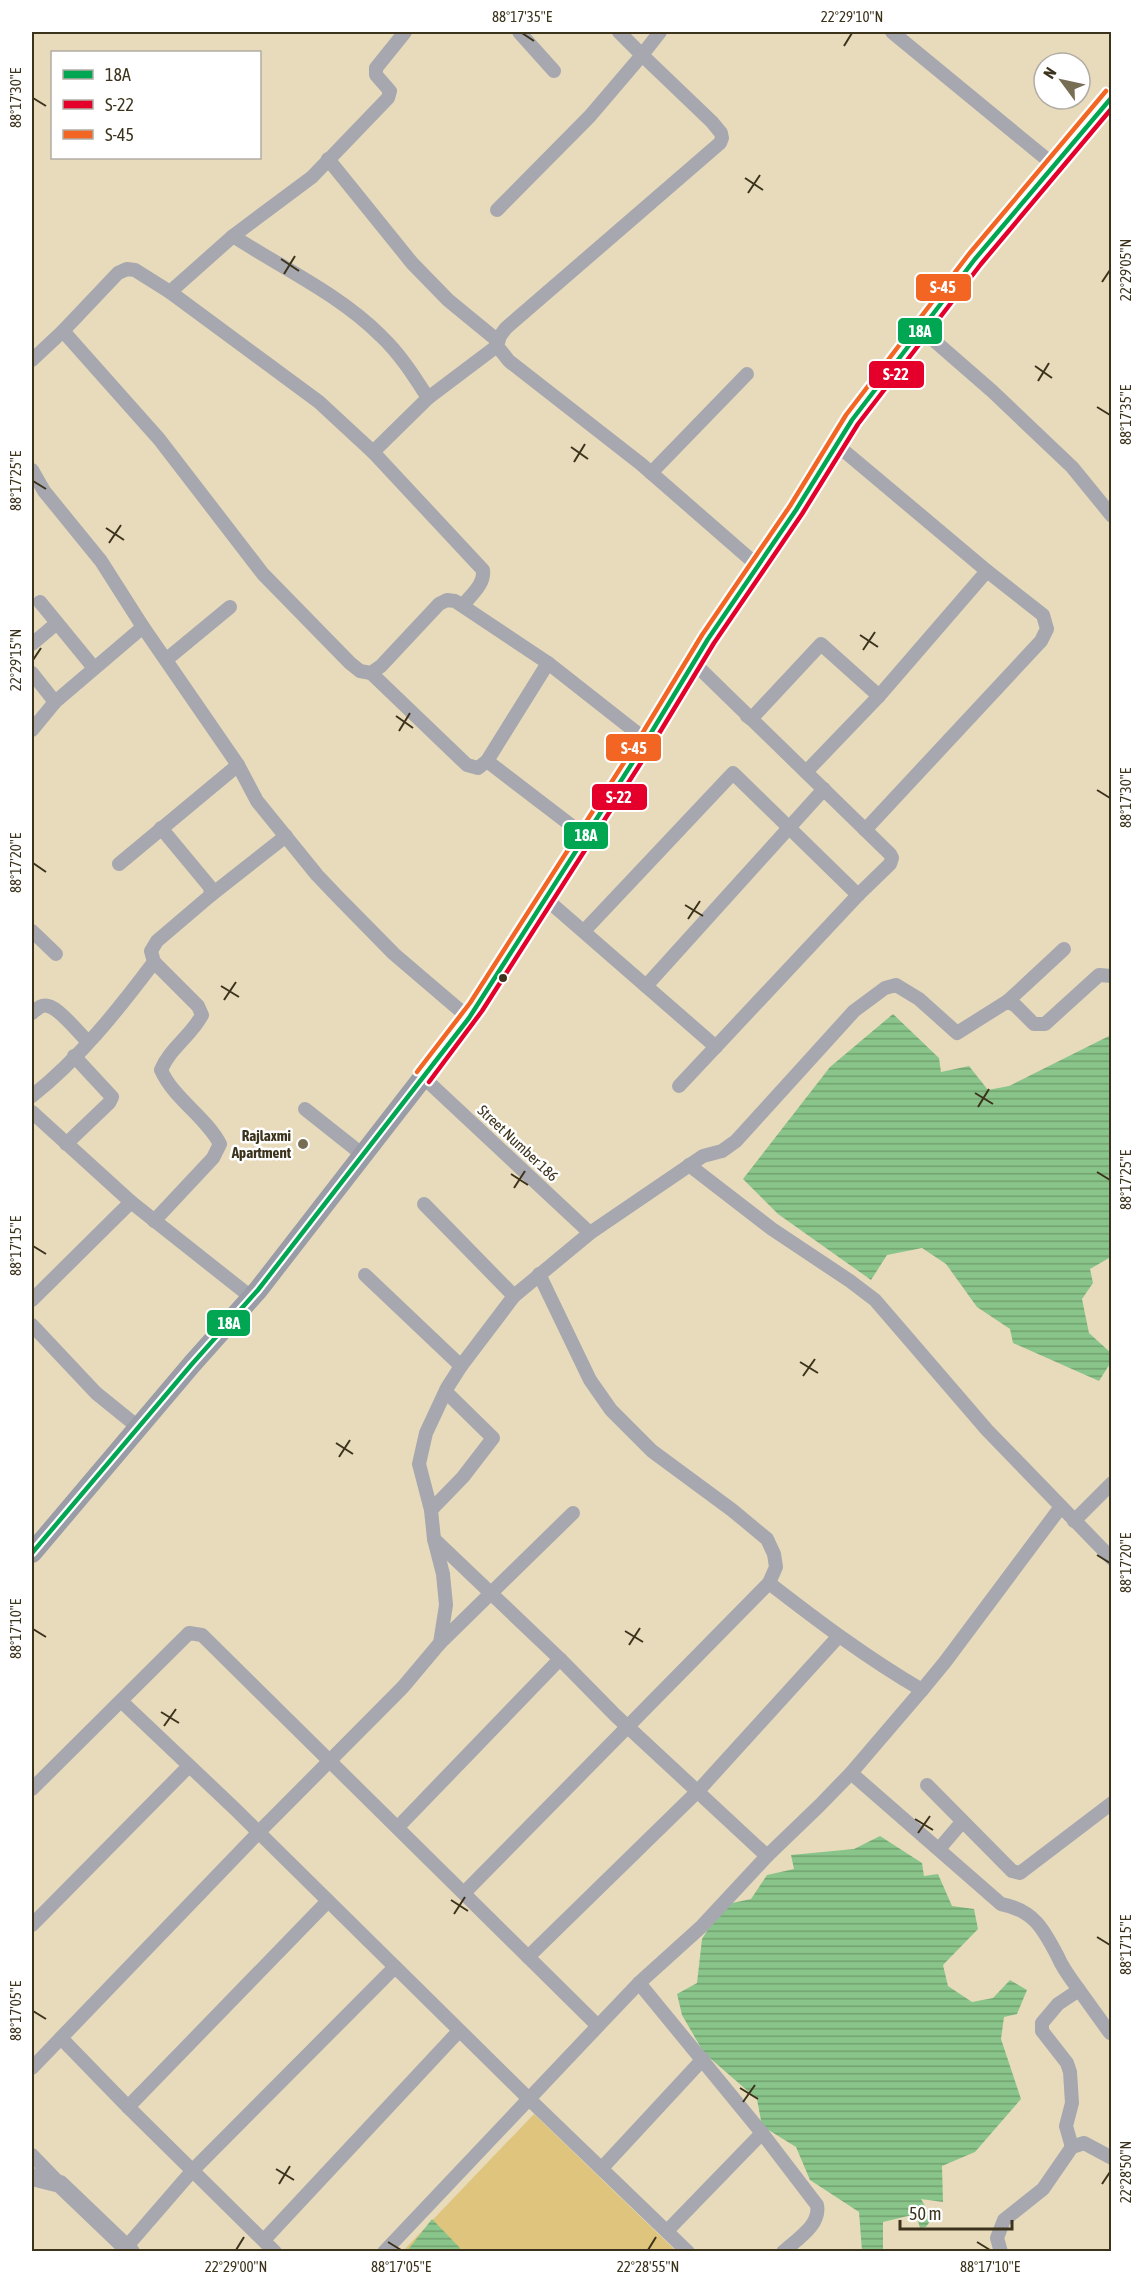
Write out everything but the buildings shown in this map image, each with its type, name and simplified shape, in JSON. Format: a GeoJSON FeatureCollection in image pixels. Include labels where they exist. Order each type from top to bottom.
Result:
{"type":"FeatureCollection","features":[{"type":"Feature","properties":{"kind":"main road"},"geometry":{"type":"LineString","coordinates":[[32,1553],[251,1298],[469,1018],[694,663],[852,420],[975,259],[1112,96]]}},
{"type":"Feature","properties":{"kind":"street"},"geometry":{"type":"LineString","coordinates":[[170,292],[233,236],[312,177],[388,98],[390,91],[376,75],[376,68],[405,32]]}},
{"type":"Feature","properties":{"kind":"street"},"geometry":{"type":"LineString","coordinates":[[519,32],[555,71]]}},
{"type":"Feature","properties":{"kind":"street"},"geometry":{"type":"LineString","coordinates":[[373,452],[428,398],[497,343],[506,328],[720,143],[721,133],[712,122],[618,32]]}},
{"type":"Feature","properties":{"kind":"street"},"geometry":{"type":"LineString","coordinates":[[496,210],[590,116],[660,32]]}},
{"type":"Feature","properties":{"kind":"street"},"geometry":{"type":"LineString","coordinates":[[892,32],[1055,166]]}},
{"type":"Feature","properties":{"kind":"street"},"geometry":{"type":"LineString","coordinates":[[328,159],[412,263],[448,300],[497,343],[509,361],[651,473],[758,566]]}},
{"type":"Feature","properties":{"kind":"street"},"geometry":{"type":"LineString","coordinates":[[233,236],[350,310],[381,336],[415,375],[428,398]]}},
{"type":"Feature","properties":{"kind":"street"},"geometry":{"type":"LineString","coordinates":[[32,360],[118,273],[126,268],[135,270],[170,292],[319,402],[373,452],[483,570],[484,576],[481,583],[463,605]]}},
{"type":"Feature","properties":{"kind":"street"},"geometry":{"type":"LineString","coordinates":[[922,330],[992,391],[1072,467],[1112,516]]}},
{"type":"Feature","properties":{"kind":"street"},"geometry":{"type":"LineString","coordinates":[[63,331],[159,439],[263,574],[350,663],[360,670],[371,673],[467,765],[478,768],[487,761],[548,663]]}},
{"type":"Feature","properties":{"kind":"street"},"geometry":{"type":"LineString","coordinates":[[651,473],[747,374]]}},
{"type":"Feature","properties":{"kind":"street"},"geometry":{"type":"LineString","coordinates":[[837,445],[1043,615],[1047,629],[1041,641],[865,830]]}},
{"type":"Feature","properties":{"kind":"street"},"geometry":{"type":"LineString","coordinates":[[32,474],[101,561],[143,627],[238,765],[257,801],[317,875],[394,954],[469,1018]]}},
{"type":"Feature","properties":{"kind":"street"},"geometry":{"type":"LineString","coordinates":[[806,772],[879,696],[987,571]]}},
{"type":"Feature","properties":{"kind":"street"},"geometry":{"type":"LineString","coordinates":[[371,673],[381,666],[439,604],[447,600],[463,605],[548,663],[646,740]]}},
{"type":"Feature","properties":{"kind":"street"},"geometry":{"type":"LineString","coordinates":[[40,602],[94,668]]}},
{"type":"Feature","properties":{"kind":"street"},"geometry":{"type":"LineString","coordinates":[[167,659],[230,607]]}},
{"type":"Feature","properties":{"kind":"street"},"geometry":{"type":"LineString","coordinates":[[32,644],[57,623]]}},
{"type":"Feature","properties":{"kind":"street"},"geometry":{"type":"LineString","coordinates":[[32,730],[56,702],[143,627]]}},
{"type":"Feature","properties":{"kind":"street"},"geometry":{"type":"LineString","coordinates":[[747,716],[751,719],[821,644],[879,696]]}},
{"type":"Feature","properties":{"kind":"street"},"geometry":{"type":"LineString","coordinates":[[679,1086],[858,895],[890,864],[892,858],[694,663]]}},
{"type":"Feature","properties":{"kind":"street"},"geometry":{"type":"LineString","coordinates":[[32,673],[56,702]]}},
{"type":"Feature","properties":{"kind":"street"},"geometry":{"type":"LineString","coordinates":[[487,761],[585,836]]}},
{"type":"Feature","properties":{"kind":"street"},"geometry":{"type":"LineString","coordinates":[[119,864],[238,765]]}},
{"type":"Feature","properties":{"kind":"street"},"geometry":{"type":"LineString","coordinates":[[584,932],[733,773],[858,895]]}},
{"type":"Feature","properties":{"kind":"street"},"geometry":{"type":"LineString","coordinates":[[646,986],[824,789]]}},
{"type":"Feature","properties":{"kind":"street"},"geometry":{"type":"LineString","coordinates":[[161,828],[210,887],[211,895]]}},
{"type":"Feature","properties":{"kind":"street"},"geometry":{"type":"LineString","coordinates":[[154,1221],[213,1158],[220,1144],[213,1131],[167,1082],[161,1070],[166,1057],[196,1026],[202,1015],[198,1006],[154,962],[151,951],[157,941],[211,895],[286,836]]}},
{"type":"Feature","properties":{"kind":"street"},"geometry":{"type":"LineString","coordinates":[[546,899],[716,1047]]}},
{"type":"Feature","properties":{"kind":"street"},"geometry":{"type":"LineString","coordinates":[[32,930],[56,954]]}},
{"type":"Feature","properties":{"kind":"street"},"geometry":{"type":"LineString","coordinates":[[440,1644],[446,1605],[443,1574],[434,1539],[431,1510],[419,1464],[426,1433],[461,1365],[514,1296],[590,1233],[703,1156],[722,1151],[736,1141],[854,1011],[885,987],[896,986],[919,999],[957,1033],[1008,1001],[1064,949]]}},
{"type":"Feature","properties":{"kind":"street"},"geometry":{"type":"LineString","coordinates":[[32,1096],[116,1013],[154,962]]}},
{"type":"Feature","properties":{"kind":"street"},"geometry":{"type":"LineString","coordinates":[[1008,1001],[1034,1024],[1045,1024],[1099,975],[1112,976]]}},
{"type":"Feature","properties":{"kind":"street"},"geometry":{"type":"LineString","coordinates":[[32,1013],[46,1005],[54,1008],[88,1042]]}},
{"type":"Feature","properties":{"kind":"street"},"geometry":{"type":"LineString","coordinates":[[66,1144],[109,1103],[112,1097],[74,1056]]}},
{"type":"Feature","properties":{"kind":"street","name":"Street Number 186"},"geometry":{"type":"LineString","coordinates":[[423,1077],[590,1233]]}},
{"type":"Feature","properties":{"kind":"street"},"geometry":{"type":"LineString","coordinates":[[305,1109],[363,1155]]}},
{"type":"Feature","properties":{"kind":"street"},"geometry":{"type":"LineString","coordinates":[[32,1112],[131,1202],[251,1298]]}},
{"type":"Feature","properties":{"kind":"street"},"geometry":{"type":"LineString","coordinates":[[689,1165],[772,1229],[875,1300],[987,1430],[1112,1560]]}},
{"type":"Feature","properties":{"kind":"street"},"geometry":{"type":"LineString","coordinates":[[32,1300],[131,1202]]}},
{"type":"Feature","properties":{"kind":"street"},"geometry":{"type":"LineString","coordinates":[[424,1204],[514,1296]]}},
{"type":"Feature","properties":{"kind":"street"},"geometry":{"type":"LineString","coordinates":[[464,1893],[769,1583],[776,1567],[774,1554],[766,1539],[732,1510],[652,1451],[611,1410],[590,1380],[539,1274]]}},
{"type":"Feature","properties":{"kind":"street"},"geometry":{"type":"LineString","coordinates":[[365,1275],[461,1365]]}},
{"type":"Feature","properties":{"kind":"street"},"geometry":{"type":"LineString","coordinates":[[32,1325],[96,1393],[138,1427]]}},
{"type":"Feature","properties":{"kind":"street"},"geometry":{"type":"LineString","coordinates":[[431,1510],[463,1477],[493,1438],[446,1392]]}},
{"type":"Feature","properties":{"kind":"street"},"geometry":{"type":"LineString","coordinates":[[1074,1521],[1112,1483]]}},
{"type":"Feature","properties":{"kind":"street"},"geometry":{"type":"LineString","coordinates":[[384,2252],[639,1983],[701,1927],[767,1856],[851,1773],[945,1662],[1060,1508]]}},
{"type":"Feature","properties":{"kind":"street"},"geometry":{"type":"LineString","coordinates":[[32,2068],[259,1832],[331,1762],[403,1687],[440,1644],[573,1513]]}},
{"type":"Feature","properties":{"kind":"street"},"geometry":{"type":"LineString","coordinates":[[434,1539],[767,1856]]}},
{"type":"Feature","properties":{"kind":"street"},"geometry":{"type":"LineString","coordinates":[[769,1583],[838,1637],[922,1690]]}},
{"type":"Feature","properties":{"kind":"street"},"geometry":{"type":"LineString","coordinates":[[32,1789],[189,1633],[202,1635],[598,2026]]}},
{"type":"Feature","properties":{"kind":"street"},"geometry":{"type":"LineString","coordinates":[[528,1957],[698,1791],[838,1637]]}},
{"type":"Feature","properties":{"kind":"street"},"geometry":{"type":"LineString","coordinates":[[398,1827],[560,1659]]}},
{"type":"Feature","properties":{"kind":"street"},"geometry":{"type":"LineString","coordinates":[[121,1701],[259,1832],[394,1968],[688,2252]]}},
{"type":"Feature","properties":{"kind":"street"},"geometry":{"type":"LineString","coordinates":[[32,1925],[189,1766]]}},
{"type":"Feature","properties":{"kind":"street"},"geometry":{"type":"LineString","coordinates":[[851,1773],[1002,1904],[1015,1906],[1032,1916],[1051,1941],[1058,1958],[1110,2033]]}},
{"type":"Feature","properties":{"kind":"street"},"geometry":{"type":"LineString","coordinates":[[927,1785],[1012,1871],[1020,1873],[1112,1803]]}},
{"type":"Feature","properties":{"kind":"street"},"geometry":{"type":"LineString","coordinates":[[939,1850],[962,1822]]}},
{"type":"Feature","properties":{"kind":"street"},"geometry":{"type":"LineString","coordinates":[[128,2107],[328,1901]]}},
{"type":"Feature","properties":{"kind":"street"},"geometry":{"type":"LineString","coordinates":[[32,2155],[126,2250],[193,2170],[394,1968]]}},
{"type":"Feature","properties":{"kind":"street"},"geometry":{"type":"LineString","coordinates":[[639,1983],[762,2133],[817,2205],[819,2213],[816,2222],[783,2252]]}},
{"type":"Feature","properties":{"kind":"street"},"geometry":{"type":"LineString","coordinates":[[1072,2147],[1066,2126],[1072,2103],[1070,2072],[1067,2063],[1042,2031],[1042,2023],[1058,2004],[1079,1990]]}},
{"type":"Feature","properties":{"kind":"street"},"geometry":{"type":"LineString","coordinates":[[264,2240],[459,2031]]}},
{"type":"Feature","properties":{"kind":"street"},"geometry":{"type":"LineString","coordinates":[[61,2038],[275,2252]]}},
{"type":"Feature","properties":{"kind":"street"},"geometry":{"type":"LineString","coordinates":[[602,2168],[703,2060]]}},
{"type":"Feature","properties":{"kind":"street"},"geometry":{"type":"LineString","coordinates":[[667,2231],[762,2133]]}},
{"type":"Feature","properties":{"kind":"street"},"geometry":{"type":"LineString","coordinates":[[1001,2252],[998,2238],[1004,2220],[1043,2189],[1072,2147],[1084,2143],[1112,2158]]}},
{"type":"Feature","properties":{"kind":"street"},"geometry":{"type":"LineString","coordinates":[[32,2177],[60,2184]]}},
{"type":"Feature","properties":{"kind":"shaded area"},"geometry":{"type":"Polygon","coordinates":[[[893,1014],[939,1058],[941,1072],[969,1066],[988,1090],[1009,1086],[1111,1035],[1111,1254],[1109,1258],[1090,1269],[1093,1283],[1082,1299],[1089,1333],[1111,1353],[1111,1362],[1099,1381],[1013,1343],[1010,1329],[977,1307],[946,1264],[922,1248],[887,1255],[871,1280],[778,1214],[743,1179],[830,1067],[893,1014]]]}},
{"type":"Feature","properties":{"kind":"shaded area"},"geometry":{"type":"Polygon","coordinates":[[[880,1836],[922,1863],[924,1876],[938,1874],[952,1906],[974,1909],[978,1929],[943,1965],[948,1986],[972,2002],[993,1998],[1010,1980],[1027,1990],[1017,2014],[1004,2017],[1001,2039],[1021,2099],[975,2152],[942,2166],[943,2202],[921,2199],[932,2218],[926,2227],[920,2228],[916,2214],[883,2222],[883,2251],[862,2251],[859,2212],[810,2180],[796,2147],[762,2126],[757,2099],[704,2053],[682,2015],[677,1994],[697,1983],[702,1939],[723,1905],[751,1899],[767,1875],[794,1869],[791,1855],[854,1849],[880,1836]]]}},
{"type":"Feature","properties":{"kind":"shaded area"},"geometry":{"type":"Polygon","coordinates":[[[534,2114],[676,2251],[402,2252],[534,2114]]]}},
{"type":"Feature","properties":{"kind":"shaded area"},"geometry":{"type":"Polygon","coordinates":[[[432,2219],[460,2248],[461,2251],[407,2251],[432,2219]]]}},
{"type":"Feature","properties":{"kind":"transit line","name":"S-45"},"geometry":{"type":"LineString","coordinates":[[417,1072],[470,1003],[634,747],[702,635],[790,506],[846,415],[969,254],[1106,91]]}},
{"type":"Feature","properties":{"kind":"transit line","name":"18A"},"geometry":{"type":"LineString","coordinates":[[32,1553],[192,1364],[258,1290],[469,1018],[640,751],[708,639],[796,510],[852,420],[975,259],[1112,97]]}},
{"type":"Feature","properties":{"kind":"transit line","name":"S-22"},"geometry":{"type":"LineString","coordinates":[[429,1082],[482,1011],[646,755],[714,643],[802,514],[858,424],[981,264],[1112,108]]}},
{"type":"Feature","properties":{"kind":"place","name":"Rajlaxmi Apartment"},"geometry":{"type":"Point","coordinates":[303,1144]}}]}
